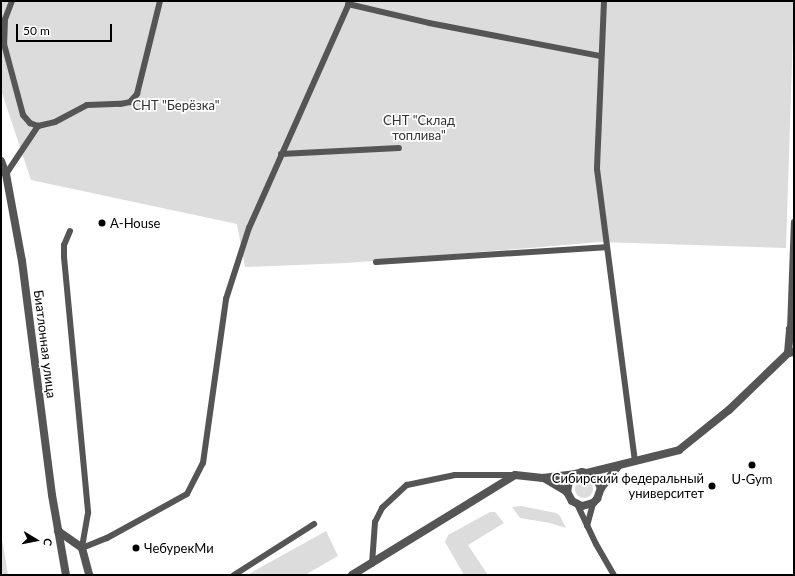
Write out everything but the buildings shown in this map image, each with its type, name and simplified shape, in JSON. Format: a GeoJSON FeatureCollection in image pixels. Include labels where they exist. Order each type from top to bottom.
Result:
{"type":"FeatureCollection","features":[{"type":"Feature","properties":{"kind":"street","name":"Биатлонная улица"},"geometry":{"type":"LineString","coordinates":[[1,161],[6,174],[22,261],[58,531],[66,575]]}},
{"type":"Feature","properties":{"kind":"street"},"geometry":{"type":"LineString","coordinates":[[352,575],[515,475],[543,478],[587,473],[679,450],[729,410],[791,353],[792,328]]}},
{"type":"Feature","properties":{"kind":"street"},"geometry":{"type":"LineString","coordinates":[[600,488],[618,466]]}},
{"type":"Feature","properties":{"kind":"street"},"geometry":{"type":"LineString","coordinates":[[576,474],[569,482],[569,497],[577,504],[588,505],[593,503],[600,494],[600,488],[596,478],[587,473]]}},
{"type":"Feature","properties":{"kind":"street"},"geometry":{"type":"LineString","coordinates":[[543,478],[568,492]]}},
{"type":"Feature","properties":{"kind":"street"},"geometry":{"type":"LineString","coordinates":[[58,531],[82,548],[89,575]]}},
{"type":"Feature","properties":{"kind":"lane"},"geometry":{"type":"LineString","coordinates":[[12,1],[5,19],[4,44],[24,115],[30,123],[38,126],[55,122],[87,105],[120,104],[130,102],[137,94],[160,1]]}},
{"type":"Feature","properties":{"kind":"lane"},"geometry":{"type":"LineString","coordinates":[[604,1],[597,169],[635,461]]}},
{"type":"Feature","properties":{"kind":"lane"},"geometry":{"type":"LineString","coordinates":[[82,548],[107,538],[187,494],[203,463],[226,299],[249,228],[349,2],[429,24],[601,56]]}},
{"type":"Feature","properties":{"kind":"lane"},"geometry":{"type":"LineString","coordinates":[[6,174],[38,126]]}},
{"type":"Feature","properties":{"kind":"lane"},"geometry":{"type":"LineString","coordinates":[[281,154],[399,148]]}},
{"type":"Feature","properties":{"kind":"lane"},"geometry":{"type":"LineString","coordinates":[[792,328],[794,222]]}},
{"type":"Feature","properties":{"kind":"lane"},"geometry":{"type":"LineString","coordinates":[[70,230],[64,245],[64,257],[88,513],[82,548]]}},
{"type":"Feature","properties":{"kind":"lane"},"geometry":{"type":"LineString","coordinates":[[376,262],[606,246]]}},
{"type":"Feature","properties":{"kind":"lane"},"geometry":{"type":"LineString","coordinates":[[372,564],[375,522],[382,508],[407,485],[455,475],[515,475]]}},
{"type":"Feature","properties":{"kind":"lane"},"geometry":{"type":"LineString","coordinates":[[587,526],[593,503]]}},
{"type":"Feature","properties":{"kind":"lane"},"geometry":{"type":"LineString","coordinates":[[577,504],[587,526],[614,575]]}},
{"type":"Feature","properties":{"kind":"lane"},"geometry":{"type":"LineString","coordinates":[[234,575],[314,524]]}},
{"type":"Feature","properties":{"kind":"green space","name":"СНТ \"Склад топлива\""},"geometry":{"type":"Polygon","coordinates":[[[1,1],[794,1],[786,248],[600,242],[347,263],[245,267],[237,224],[31,180],[1,90],[1,1]]]}},
{"type":"Feature","properties":{"kind":"green space"},"geometry":{"type":"Polygon","coordinates":[[[584,480],[590,483],[593,489],[590,495],[584,498],[578,495],[575,489],[578,483],[584,480]]]}},
{"type":"Feature","properties":{"kind":"green space"},"geometry":{"type":"Polygon","coordinates":[[[521,506],[556,513],[560,516],[566,528],[550,523],[520,518],[512,507],[521,506]]]}},
{"type":"Feature","properties":{"kind":"green space"},"geometry":{"type":"Polygon","coordinates":[[[490,512],[495,512],[504,523],[468,545],[488,575],[464,575],[445,542],[448,535],[490,512]]]}},
{"type":"Feature","properties":{"kind":"green space"},"geometry":{"type":"Polygon","coordinates":[[[326,531],[338,556],[305,575],[247,575],[326,531]]]}},
{"type":"Feature","properties":{"kind":"green space"},"geometry":{"type":"Polygon","coordinates":[[[1,533],[8,575],[1,575],[1,533]]]}},
{"type":"Feature","properties":{"kind":"place","name":"A-House"},"geometry":{"type":"Point","coordinates":[102,223]}},
{"type":"Feature","properties":{"kind":"place","name":"U-Gym"},"geometry":{"type":"Point","coordinates":[752,465]}},
{"type":"Feature","properties":{"kind":"place","name":"Сибирский федеральный университет"},"geometry":{"type":"Point","coordinates":[712,486]}},
{"type":"Feature","properties":{"kind":"place","name":"ЧебурекМи"},"geometry":{"type":"Point","coordinates":[136,548]}},
{"type":"Feature","properties":{"kind":"park label","name":"СНТ \"Берёзка\""},"geometry":{"type":"Point","coordinates":[176,105]}}]}
